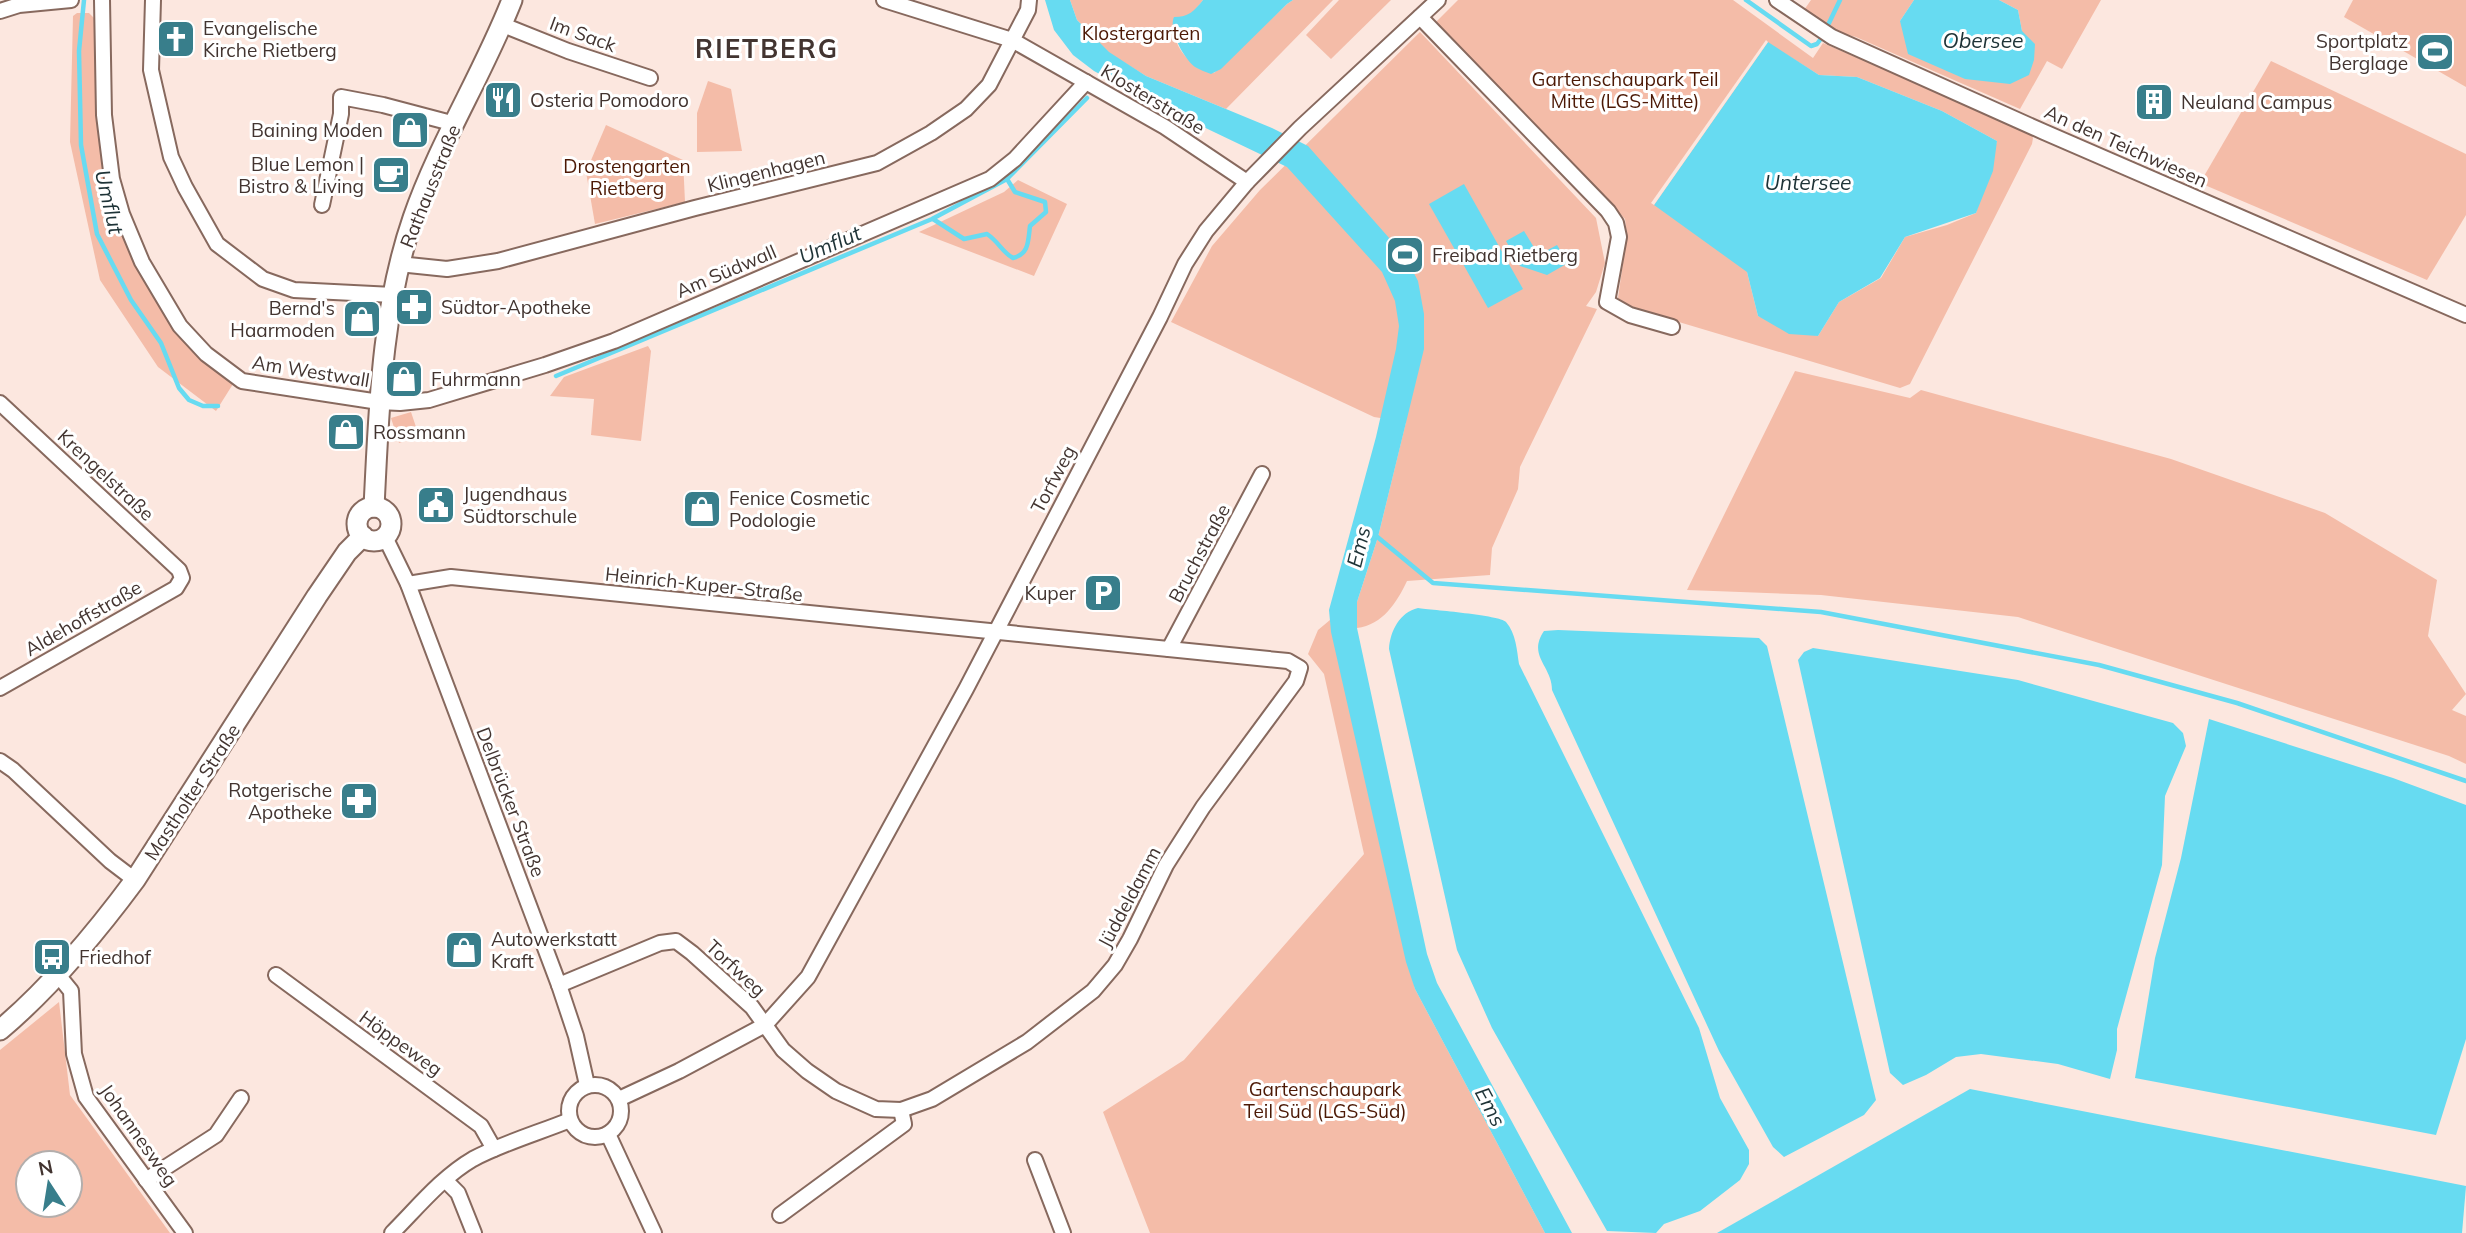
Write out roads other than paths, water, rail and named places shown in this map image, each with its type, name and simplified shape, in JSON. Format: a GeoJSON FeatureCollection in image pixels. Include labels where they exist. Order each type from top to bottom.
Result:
{"type":"FeatureCollection","features":[{"type":"Feature","properties":{"kind":"street"},"geometry":{"type":"LineString","coordinates":[[0,12],[19,5],[71,0]]}},
{"type":"Feature","properties":{"kind":"street","name":"Am Westwall"},"geometry":{"type":"LineString","coordinates":[[102,0],[104,115],[112,179],[122,214],[142,262],[180,326],[205,354],[242,381],[379,402]]}},
{"type":"Feature","properties":{"kind":"street"},"geometry":{"type":"LineString","coordinates":[[153,0],[150,70],[171,157],[217,244],[263,279],[294,290],[393,295]]}},
{"type":"Feature","properties":{"kind":"street","name":"Rathausstraße"},"geometry":{"type":"LineString","coordinates":[[374,507],[381,374],[399,264],[414,217],[512,0]]}},
{"type":"Feature","properties":{"kind":"street","name":"Klosterstraße"},"geometry":{"type":"LineString","coordinates":[[884,0],[1012,40],[1165,127],[1242,178]]}},
{"type":"Feature","properties":{"kind":"street"},"geometry":{"type":"LineString","coordinates":[[1012,40],[1028,10],[1029,0]]}},
{"type":"Feature","properties":{"kind":"street","name":"Torfweg"},"geometry":{"type":"LineString","coordinates":[[619,1099],[680,1071],[765,1026],[808,977],[995,633],[1185,264],[1242,178],[1261,168],[1300,128],[1438,0]]}},
{"type":"Feature","properties":{"kind":"street","name":"An den Teichwiesen"},"geometry":{"type":"LineString","coordinates":[[1777,0],[1832,37],[2466,315]]}},
{"type":"Feature","properties":{"kind":"street"},"geometry":{"type":"LineString","coordinates":[[1420,17],[1608,211],[1616,223],[1619,237],[1607,302],[1630,314],[1672,327]]}},
{"type":"Feature","properties":{"kind":"street","name":"Im Sack"},"geometry":{"type":"LineString","coordinates":[[503,24],[568,51],[650,78]]}},
{"type":"Feature","properties":{"kind":"street","name":"Klingenhagen"},"geometry":{"type":"LineString","coordinates":[[399,264],[447,269],[498,261],[877,163],[931,133],[966,109],[989,85],[1012,40]]}},
{"type":"Feature","properties":{"kind":"street","name":"Am Südwall"},"geometry":{"type":"LineString","coordinates":[[379,402],[429,400],[614,341],[990,179],[1015,159],[1086,82]]}},
{"type":"Feature","properties":{"kind":"street"},"geometry":{"type":"LineString","coordinates":[[322,205],[341,114],[341,97],[455,124]]}},
{"type":"Feature","properties":{"kind":"street","name":"Krengelstraße"},"geometry":{"type":"LineString","coordinates":[[0,403],[179,570],[181,578]]}},
{"type":"Feature","properties":{"kind":"street","name":"Bruchstraße"},"geometry":{"type":"LineString","coordinates":[[1169,649],[1262,474]]}},
{"type":"Feature","properties":{"kind":"street"},"geometry":{"type":"LineString","coordinates":[[374,507],[382,509],[388,515],[390,531],[385,537],[369,540],[363,536],[357,525],[358,518],[374,507]]}},
{"type":"Feature","properties":{"kind":"street","name":"Mastholter Straße"},"geometry":{"type":"LineString","coordinates":[[0,1030],[58,975],[135,880],[317,596],[348,552],[363,536]]}},
{"type":"Feature","properties":{"kind":"street","name":"Delbrücker Straße"},"geometry":{"type":"LineString","coordinates":[[385,537],[408,584],[559,985],[576,1036],[587,1085]]}},
{"type":"Feature","properties":{"kind":"street","name":"Heinrich-Kuper-Straße"},"geometry":{"type":"LineString","coordinates":[[408,584],[451,577],[995,633]]}},
{"type":"Feature","properties":{"kind":"street","name":"Aldehoffstraße"},"geometry":{"type":"LineString","coordinates":[[0,688],[176,588],[181,578]]}},
{"type":"Feature","properties":{"kind":"street"},"geometry":{"type":"LineString","coordinates":[[995,633],[1169,649]]}},
{"type":"Feature","properties":{"kind":"street","name":"Jüddeldamm"},"geometry":{"type":"LineString","coordinates":[[765,1026],[783,1050],[836,1091],[876,1109],[901,1110],[932,1100],[995,1062],[1027,1042],[1093,991],[1115,965],[1166,865],[1203,807],[1296,681],[1300,668],[1288,661],[1169,649]]}},
{"type":"Feature","properties":{"kind":"street"},"geometry":{"type":"LineString","coordinates":[[0,761],[135,880]]}},
{"type":"Feature","properties":{"kind":"street","name":"Torfweg"},"geometry":{"type":"LineString","coordinates":[[559,985],[660,943],[676,941],[752,1007],[765,1026]]}},
{"type":"Feature","properties":{"kind":"street","name":"Johannesweg"},"geometry":{"type":"LineString","coordinates":[[58,975],[71,991],[75,1054],[86,1097],[185,1233]]}},
{"type":"Feature","properties":{"kind":"street","name":"Höppeweg"},"geometry":{"type":"LineString","coordinates":[[276,975],[481,1125],[494,1149]]}},
{"type":"Feature","properties":{"kind":"street"},"geometry":{"type":"LineString","coordinates":[[587,1085],[609,1088],[619,1099],[619,1123],[608,1134],[599,1137],[582,1134],[570,1121],[569,1103],[579,1089],[587,1085]]}},
{"type":"Feature","properties":{"kind":"street"},"geometry":{"type":"LineString","coordinates":[[146,1180],[216,1135],[241,1098]]}},
{"type":"Feature","properties":{"kind":"street"},"geometry":{"type":"LineString","coordinates":[[780,1215],[904,1125],[901,1110]]}},
{"type":"Feature","properties":{"kind":"street"},"geometry":{"type":"LineString","coordinates":[[392,1233],[471,1161],[494,1149],[570,1121]]}},
{"type":"Feature","properties":{"kind":"street"},"geometry":{"type":"LineString","coordinates":[[608,1134],[654,1233]]}},
{"type":"Feature","properties":{"kind":"street"},"geometry":{"type":"LineString","coordinates":[[1035,1160],[1063,1233]]}},
{"type":"Feature","properties":{"kind":"street"},"geometry":{"type":"LineString","coordinates":[[446,1181],[458,1193],[474,1233]]}},
{"type":"Feature","properties":{"kind":"water","name":"Ems"},"geometry":{"type":"Polygon","coordinates":[[[1045,0],[1070,0],[1077,20],[1109,52],[1146,76],[1272,128],[1308,146],[1405,256],[1418,281],[1424,314],[1424,349],[1378,537],[1357,602],[1357,628],[1427,954],[1437,983],[1572,1233],[1545,1233],[1415,989],[1406,962],[1331,632],[1329,610],[1376,437],[1396,349],[1399,326],[1395,301],[1382,272],[1287,167],[1147,100],[1094,71],[1073,55],[1054,30],[1045,0]]]}},
{"type":"Feature","properties":{"kind":"water"},"geometry":{"type":"Polygon","coordinates":[[[1203,0],[1293,0],[1221,69],[1211,74],[1191,63],[1178,44],[1173,29],[1174,17],[1191,13],[1203,0]]]}},
{"type":"Feature","properties":{"kind":"water","name":"Obersee"},"geometry":{"type":"Polygon","coordinates":[[[1914,0],[1999,0],[2018,10],[2022,31],[2035,44],[2029,75],[2010,84],[1965,79],[1908,54],[1900,21],[1914,0]]]}},
{"type":"Feature","properties":{"kind":"water","name":"Untersee"},"geometry":{"type":"Polygon","coordinates":[[[1768,42],[1819,75],[1857,77],[1942,111],[1997,141],[1993,171],[1976,213],[1905,237],[1880,278],[1839,302],[1818,336],[1789,334],[1758,316],[1747,272],[1654,205],[1768,42]]]}},
{"type":"Feature","properties":{"kind":"water"},"geometry":{"type":"Polygon","coordinates":[[[1464,184],[1523,289],[1488,308],[1429,204],[1464,184]]]}},
{"type":"Feature","properties":{"kind":"water"},"geometry":{"type":"Polygon","coordinates":[[[1524,231],[1535,249],[1544,252],[1557,245],[1568,263],[1547,275],[1520,266],[1506,241],[1524,231]]]}},
{"type":"Feature","properties":{"kind":"water"},"geometry":{"type":"Polygon","coordinates":[[[1418,608],[1492,617],[1501,619],[1509,626],[1516,642],[1519,664],[1699,1028],[1720,1098],[1749,1150],[1749,1164],[1740,1180],[1700,1211],[1664,1224],[1656,1233],[1607,1231],[1492,1028],[1457,950],[1389,649],[1397,623],[1418,608]]]}},
{"type":"Feature","properties":{"kind":"water"},"geometry":{"type":"Polygon","coordinates":[[[1544,631],[1759,638],[1767,646],[1876,1100],[1864,1115],[1784,1157],[1773,1147],[1719,1051],[1552,690],[1538,647],[1544,631]]]}},
{"type":"Feature","properties":{"kind":"water"},"geometry":{"type":"Polygon","coordinates":[[[1813,648],[2018,680],[2173,723],[2183,733],[2186,746],[2165,796],[2162,865],[2117,1029],[2117,1050],[2110,1079],[2058,1064],[1981,1054],[1956,1057],[1903,1085],[1890,1073],[1798,660],[1804,652],[1813,648]]]}},
{"type":"Feature","properties":{"kind":"water"},"geometry":{"type":"Polygon","coordinates":[[[2209,719],[2393,778],[2466,805],[2466,1039],[2436,1135],[2135,1078],[2155,958],[2181,858],[2209,719]]]}},
{"type":"Feature","properties":{"kind":"water"},"geometry":{"type":"Polygon","coordinates":[[[1970,1089],[2466,1186],[2462,1233],[1717,1233],[1970,1089]]]}},
{"type":"Feature","properties":{"kind":"waterway","name":"Umflut"},"geometry":{"type":"LineString","coordinates":[[84,0],[79,51],[81,145],[97,234],[131,300],[161,343],[179,388],[189,400],[203,406],[218,406]]}},
{"type":"Feature","properties":{"kind":"waterway"},"geometry":{"type":"LineString","coordinates":[[1746,0],[1811,46],[1820,40]]}},
{"type":"Feature","properties":{"kind":"waterway"},"geometry":{"type":"LineString","coordinates":[[1829,23],[1840,0]]}},
{"type":"Feature","properties":{"kind":"waterway","name":"Umflut"},"geometry":{"type":"LineString","coordinates":[[556,376],[932,219],[1007,179],[1087,98]]}},
{"type":"Feature","properties":{"kind":"waterway"},"geometry":{"type":"LineString","coordinates":[[933,219],[964,239],[987,234],[1009,256],[1013,258],[1022,254],[1027,246],[1030,226],[1046,212],[1045,202],[1015,192],[1007,179]]}},
{"type":"Feature","properties":{"kind":"waterway","name":"Ems"},"geometry":{"type":"LineString","coordinates":[[1375,535],[1433,583],[1821,612],[2099,665],[2237,703],[2466,781]]}},
{"type":"Feature","properties":{"kind":"place","name":"Evangelische Kirche Rietberg"},"geometry":{"type":"Point","coordinates":[176,39]}},
{"type":"Feature","properties":{"kind":"place","name":"Sportplatz Berglage"},"geometry":{"type":"Point","coordinates":[2435,52]}},
{"type":"Feature","properties":{"kind":"place","name":"Osteria Pomodoro"},"geometry":{"type":"Point","coordinates":[503,100]}},
{"type":"Feature","properties":{"kind":"place","name":"Neuland Campus"},"geometry":{"type":"Point","coordinates":[2154,102]}},
{"type":"Feature","properties":{"kind":"place","name":"Baining Moden"},"geometry":{"type":"Point","coordinates":[410,130]}},
{"type":"Feature","properties":{"kind":"place","name":"Blue Lemon | Bistro & Living"},"geometry":{"type":"Point","coordinates":[391,175]}},
{"type":"Feature","properties":{"kind":"place","name":"Freibad Rietberg"},"geometry":{"type":"Point","coordinates":[1405,255]}},
{"type":"Feature","properties":{"kind":"place","name":"Südtor-Apotheke"},"geometry":{"type":"Point","coordinates":[414,307]}},
{"type":"Feature","properties":{"kind":"place","name":"Bernd's Haarmoden"},"geometry":{"type":"Point","coordinates":[362,319]}},
{"type":"Feature","properties":{"kind":"place","name":"Fuhrmann"},"geometry":{"type":"Point","coordinates":[404,379]}},
{"type":"Feature","properties":{"kind":"place","name":"Rossmann"},"geometry":{"type":"Point","coordinates":[346,432]}},
{"type":"Feature","properties":{"kind":"place","name":"Jugendhaus Südtorschule"},"geometry":{"type":"Point","coordinates":[436,505]}},
{"type":"Feature","properties":{"kind":"place","name":"Fenice Cosmetic Podologie"},"geometry":{"type":"Point","coordinates":[702,509]}},
{"type":"Feature","properties":{"kind":"place","name":"Kuper"},"geometry":{"type":"Point","coordinates":[1103,593]}},
{"type":"Feature","properties":{"kind":"place","name":"Rotgerische Apotheke"},"geometry":{"type":"Point","coordinates":[359,801]}},
{"type":"Feature","properties":{"kind":"place","name":"Autowerkstatt Kraft"},"geometry":{"type":"Point","coordinates":[464,950]}},
{"type":"Feature","properties":{"kind":"place","name":"Friedhof"},"geometry":{"type":"Point","coordinates":[52,957]}},
{"type":"Feature","properties":{"kind":"district","name":"RIETBERG"},"geometry":{"type":"Point","coordinates":[767,49]}},
{"type":"Feature","properties":{"kind":"park label","name":"Klostergarten"},"geometry":{"type":"Point","coordinates":[1141,33]}},
{"type":"Feature","properties":{"kind":"park label","name":"Gartenschaupark Teil Mitte (LGS-Mitte)"},"geometry":{"type":"Point","coordinates":[1625,90]}},
{"type":"Feature","properties":{"kind":"park label","name":"Drostengarten Rietberg"},"geometry":{"type":"Point","coordinates":[627,177]}},
{"type":"Feature","properties":{"kind":"park label","name":"Gartenschaupark Teil Süd (LGS-Süd)"},"geometry":{"type":"Point","coordinates":[1325,1100]}}]}
